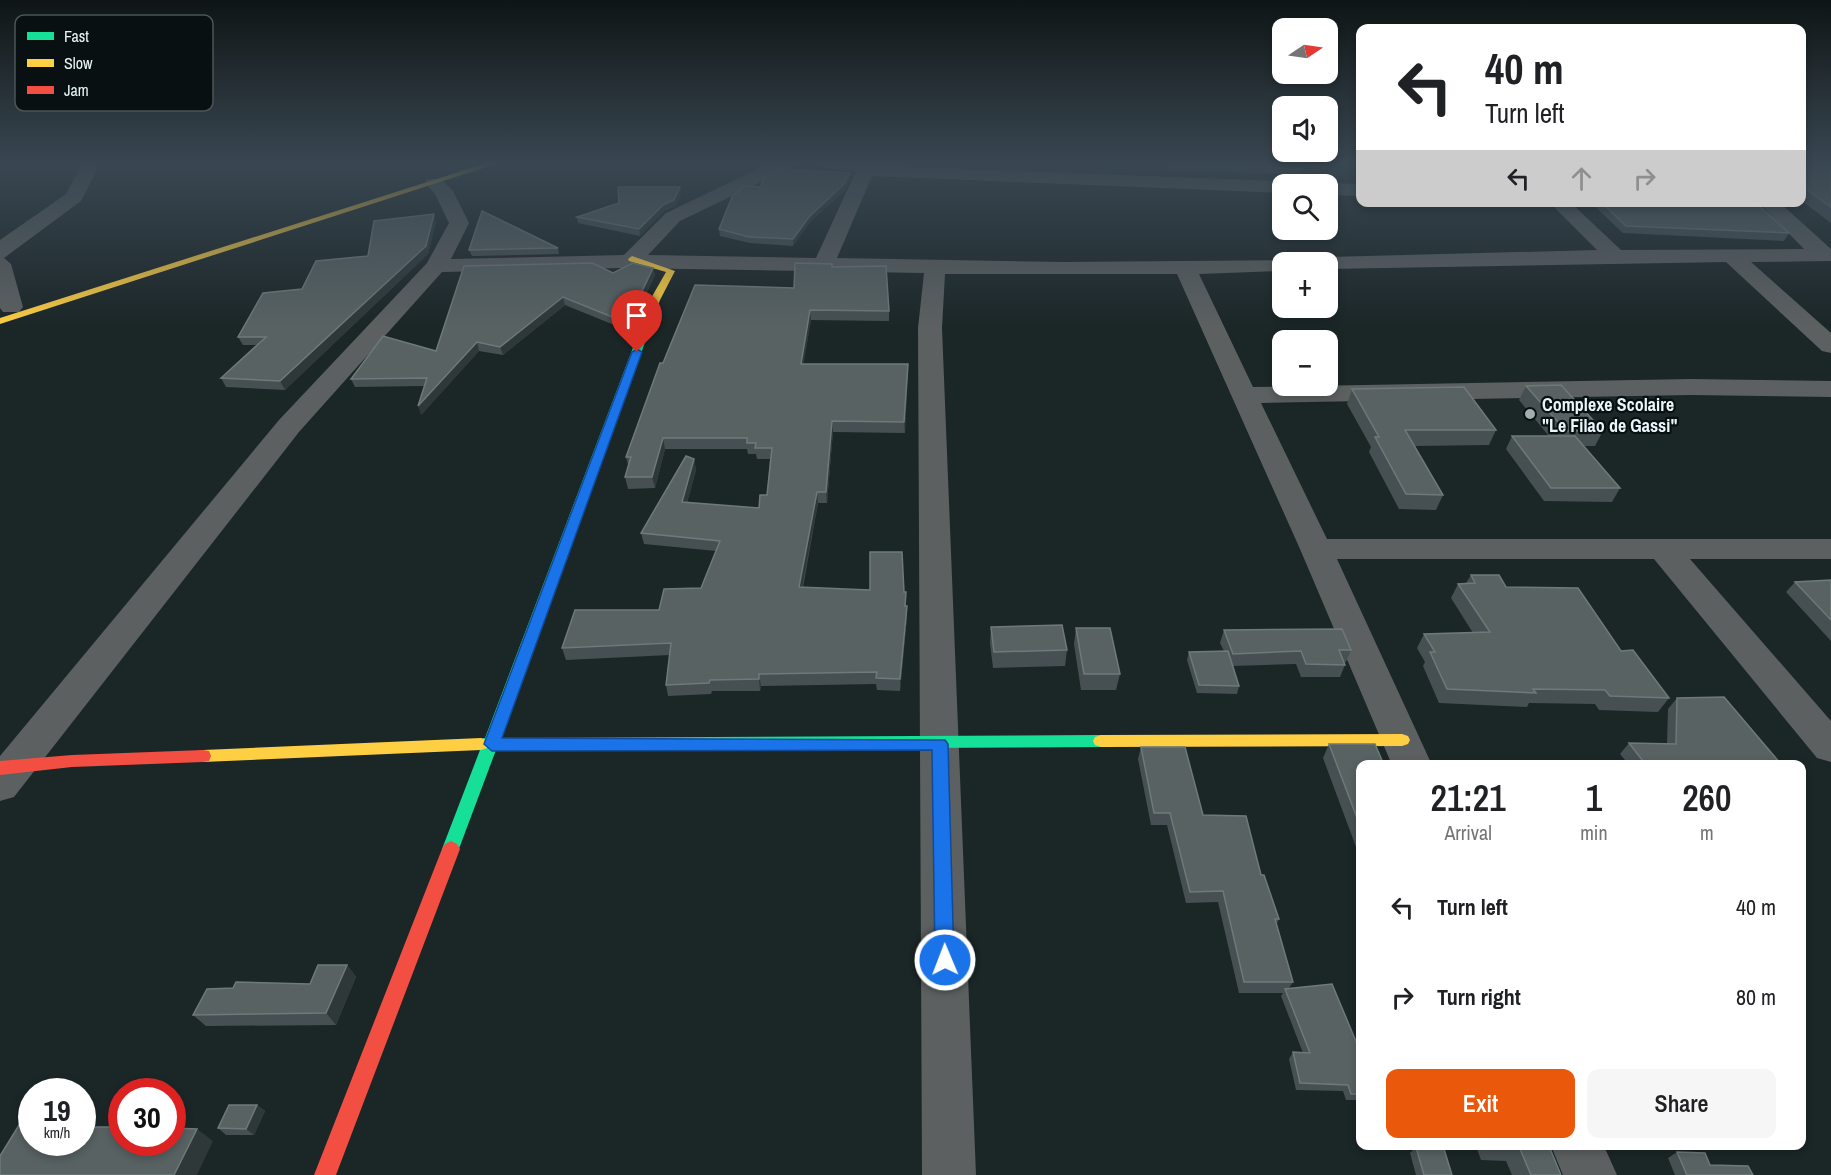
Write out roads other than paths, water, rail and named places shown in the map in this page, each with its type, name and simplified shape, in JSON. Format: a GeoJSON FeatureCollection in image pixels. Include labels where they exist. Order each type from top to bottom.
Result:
{"type":"FeatureCollection","features":[{"type":"Feature","properties":{"kind":"street"},"geometry":{"type":"LineString","coordinates":[[0,253],[21,234],[46,217]]}},
{"type":"Feature","properties":{"kind":"street"},"geometry":{"type":"LineString","coordinates":[[4,313],[304,217]]}},
{"type":"Feature","properties":{"kind":"street"},"geometry":{"type":"LineString","coordinates":[[4,313],[322,217]]}},
{"type":"Feature","properties":{"kind":"street"},"geometry":{"type":"LineString","coordinates":[[4,774],[289,426],[436,266],[459,224],[456,217]]}},
{"type":"Feature","properties":{"kind":"street"},"geometry":{"type":"LineString","coordinates":[[632,259],[673,217]]}},
{"type":"Feature","properties":{"kind":"street"},"geometry":{"type":"LineString","coordinates":[[824,264],[846,217]]}},
{"type":"Feature","properties":{"kind":"street"},"geometry":{"type":"LineString","coordinates":[[1574,217],[1616,255]]}},
{"type":"Feature","properties":{"kind":"street"},"geometry":{"type":"LineString","coordinates":[[1784,217],[1828,255]]}},
{"type":"Feature","properties":{"kind":"street"},"geometry":{"type":"LineString","coordinates":[[1338,263],[1616,255],[1828,255]]}},
{"type":"Feature","properties":{"kind":"street"},"geometry":{"type":"LineString","coordinates":[[1732,256],[1831,346]]}},
{"type":"Feature","properties":{"kind":"street"},"geometry":{"type":"LineString","coordinates":[[436,266],[632,259],[935,267],[1185,268],[1272,265]]}},
{"type":"Feature","properties":{"kind":"street"},"geometry":{"type":"LineString","coordinates":[[325,1175],[492,744],[655,300],[671,272],[632,259]]}},
{"type":"Feature","properties":{"kind":"street"},"geometry":{"type":"LineString","coordinates":[[0,264],[4,313]]}},
{"type":"Feature","properties":{"kind":"street"},"geometry":{"type":"LineString","coordinates":[[935,267],[930,328],[949,1175]]}},
{"type":"Feature","properties":{"kind":"street"},"geometry":{"type":"LineString","coordinates":[[4,774],[72,761],[492,744],[940,744],[1407,753],[1246,395],[1185,268]]}},
{"type":"Feature","properties":{"kind":"street"},"geometry":{"type":"LineString","coordinates":[[1246,395],[1691,387],[1831,389]]}},
{"type":"Feature","properties":{"kind":"street"},"geometry":{"type":"LineString","coordinates":[[1662,548],[1831,747]]}},
{"type":"Feature","properties":{"kind":"street"},"geometry":{"type":"LineString","coordinates":[[1316,549],[1831,549]]}},
{"type":"Feature","properties":{"kind":"street"},"geometry":{"type":"LineString","coordinates":[[1579,1150],[1590,1175]]}},
{"type":"Feature","properties":{"kind":"place","name":"Complexe Scolaire \"Le Filao de Gassi\""},"geometry":{"type":"Point","coordinates":[1530,414]}}]}
